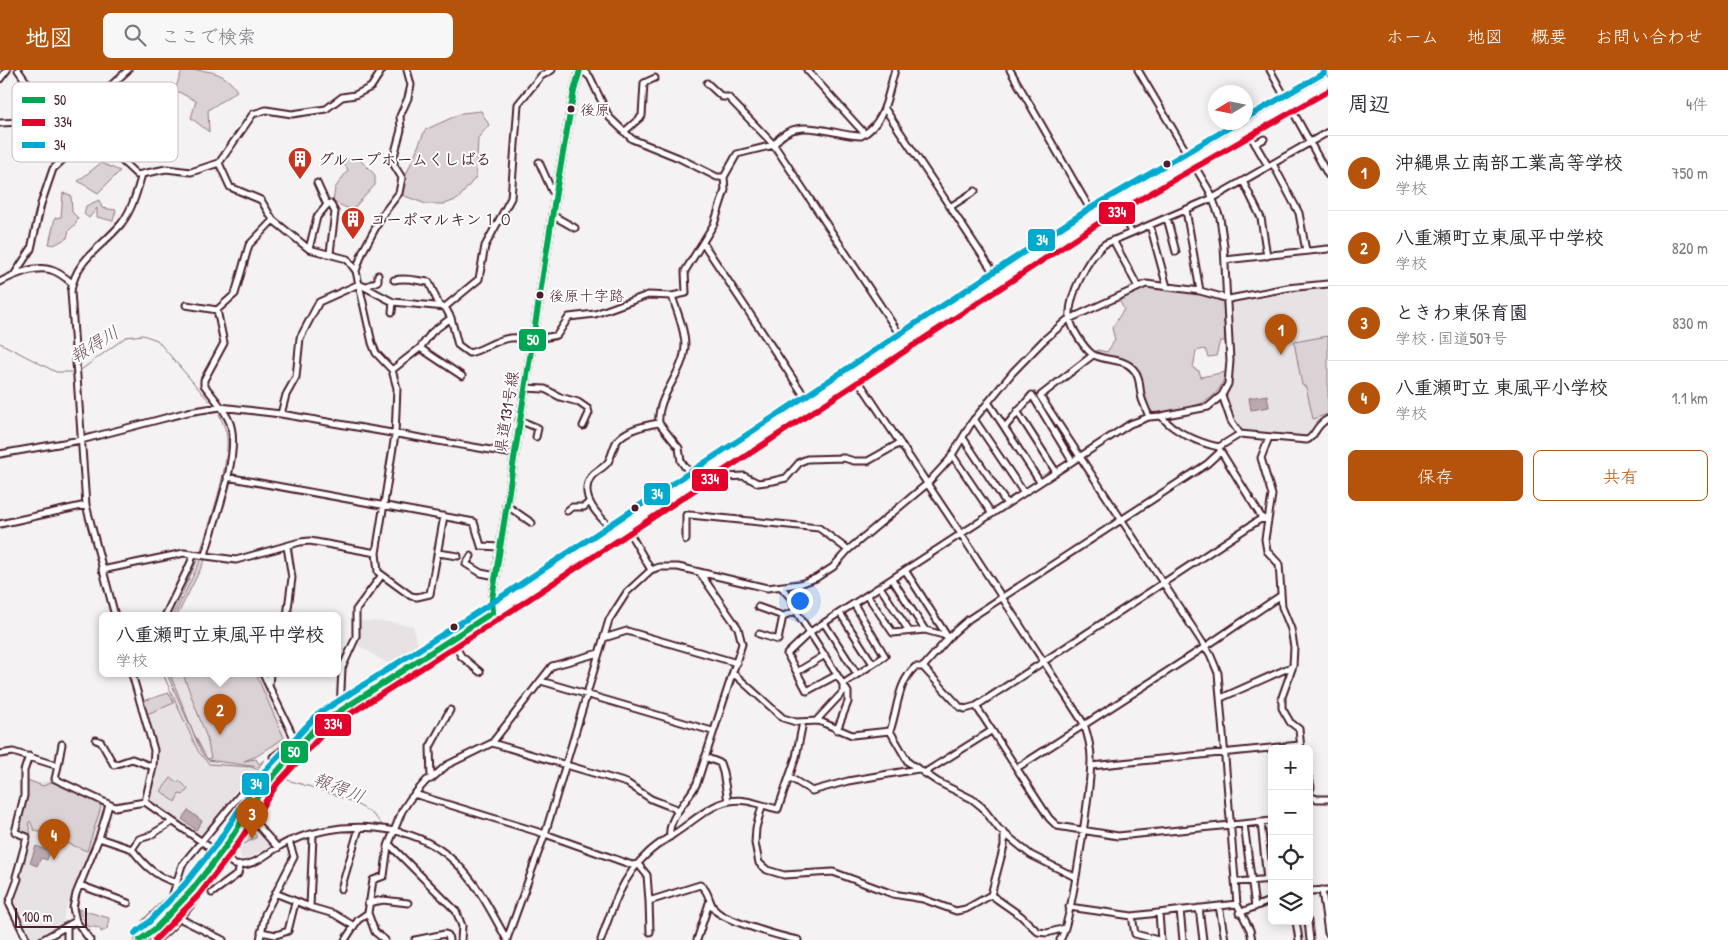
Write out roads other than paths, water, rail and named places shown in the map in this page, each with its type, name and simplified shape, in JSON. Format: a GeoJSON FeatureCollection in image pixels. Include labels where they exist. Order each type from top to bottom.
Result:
{"type":"FeatureCollection","features":[{"type":"Feature","properties":{"kind":"highway"},"geometry":{"type":"LineString","coordinates":[[143,938],[181,903],[219,855],[270,779],[296,745],[340,710],[452,639],[1094,216],[1328,81]]}},
{"type":"Feature","properties":{"kind":"highway"},"geometry":{"type":"LineString","coordinates":[[155,940],[179,918],[203,886],[219,855]]}},
{"type":"Feature","properties":{"kind":"main road","name":"県道131号線"},"geometry":{"type":"LineString","coordinates":[[493,612],[491,604],[552,215],[574,91],[581,70]]}},
{"type":"Feature","properties":{"kind":"street"},"geometry":{"type":"LineString","coordinates":[[0,79],[7,70]]}},
{"type":"Feature","properties":{"kind":"street"},"geometry":{"type":"LineString","coordinates":[[18,70],[27,82]]}},
{"type":"Feature","properties":{"kind":"street"},"geometry":{"type":"LineString","coordinates":[[116,82],[128,70]]}},
{"type":"Feature","properties":{"kind":"street"},"geometry":{"type":"LineString","coordinates":[[123,162],[137,175],[166,169],[191,172],[219,163],[253,114],[266,110],[292,114],[326,109],[342,97],[355,95],[372,87],[382,70]]}},
{"type":"Feature","properties":{"kind":"street"},"geometry":{"type":"LineString","coordinates":[[356,271],[363,251],[383,214],[400,193],[402,178],[394,165],[394,156],[401,130],[400,116],[408,98],[411,85],[407,70]]}},
{"type":"Feature","properties":{"kind":"street"},"geometry":{"type":"LineString","coordinates":[[359,284],[393,302],[442,306],[480,279],[486,244],[512,198],[518,104],[541,76],[552,70]]}},
{"type":"Feature","properties":{"kind":"street"},"geometry":{"type":"LineString","coordinates":[[581,70],[590,77],[606,114],[624,132],[640,143],[679,158],[717,177],[724,177]]}},
{"type":"Feature","properties":{"kind":"street"},"geometry":{"type":"LineString","coordinates":[[807,70],[865,134]]}},
{"type":"Feature","properties":{"kind":"street"},"geometry":{"type":"LineString","coordinates":[[394,280],[407,278],[422,282],[428,278],[442,306],[451,318],[458,345],[469,353],[484,349],[493,342],[509,338],[557,335],[569,317],[595,314],[648,295],[672,296],[686,293],[685,271],[703,243],[722,205],[725,190],[724,177],[737,154],[774,145],[778,138],[792,129],[809,128],[856,136],[865,134],[872,129],[885,109],[894,70]]}},
{"type":"Feature","properties":{"kind":"street"},"geometry":{"type":"LineString","coordinates":[[1010,70],[1094,216]]}},
{"type":"Feature","properties":{"kind":"street"},"geometry":{"type":"LineString","coordinates":[[837,675],[807,691],[787,654],[810,632],[1130,424],[1149,417],[1202,409],[1222,395],[1228,384],[1230,370],[1222,228],[1213,198],[1138,70]]}},
{"type":"Feature","properties":{"kind":"street"},"geometry":{"type":"LineString","coordinates":[[1270,70],[1328,175]]}},
{"type":"Feature","properties":{"kind":"street"},"geometry":{"type":"LineString","coordinates":[[624,132],[642,116],[644,83],[655,78]]}},
{"type":"Feature","properties":{"kind":"street"},"geometry":{"type":"LineString","coordinates":[[707,83],[722,97],[728,97],[774,145],[904,341]]}},
{"type":"Feature","properties":{"kind":"street"},"geometry":{"type":"LineString","coordinates":[[885,109],[998,279]]}},
{"type":"Feature","properties":{"kind":"street"},"geometry":{"type":"LineString","coordinates":[[1149,417],[1142,399],[1135,370],[1129,365],[1093,355],[1081,342],[1070,319],[1075,294],[1087,264],[1099,248],[1113,240],[1213,198],[1328,132]]}},
{"type":"Feature","properties":{"kind":"street"},"geometry":{"type":"LineString","coordinates":[[1250,135],[1271,165],[1299,213],[1306,251]]}},
{"type":"Feature","properties":{"kind":"street"},"geometry":{"type":"LineString","coordinates":[[1255,144],[1264,139]]}},
{"type":"Feature","properties":{"kind":"street"},"geometry":{"type":"LineString","coordinates":[[14,275],[31,250],[41,204],[53,169],[60,162]]}},
{"type":"Feature","properties":{"kind":"street"},"geometry":{"type":"LineString","coordinates":[[539,162],[552,191],[556,192]]}},
{"type":"Feature","properties":{"kind":"street"},"geometry":{"type":"LineString","coordinates":[[219,163],[230,187],[261,200],[273,220],[309,249],[347,259],[356,271],[372,343],[376,353],[392,370],[397,382],[395,434],[376,553],[377,568],[382,575],[411,596],[427,596],[433,584],[444,516]]}},
{"type":"Feature","properties":{"kind":"street"},"geometry":{"type":"LineString","coordinates":[[114,612],[86,504],[71,305],[72,283],[86,256],[110,236],[125,218],[136,195],[142,174]]}},
{"type":"Feature","properties":{"kind":"street"},"geometry":{"type":"LineString","coordinates":[[1243,182],[1261,218],[1267,256]]}},
{"type":"Feature","properties":{"kind":"street"},"geometry":{"type":"LineString","coordinates":[[317,184],[326,201],[325,207]]}},
{"type":"Feature","properties":{"kind":"street"},"geometry":{"type":"LineString","coordinates":[[950,207],[975,191]]}},
{"type":"Feature","properties":{"kind":"street"},"geometry":{"type":"LineString","coordinates":[[1118,201],[1131,233]]}},
{"type":"Feature","properties":{"kind":"street"},"geometry":{"type":"LineString","coordinates":[[309,249],[317,217],[330,203],[335,212],[330,254]]}},
{"type":"Feature","properties":{"kind":"street"},"geometry":{"type":"LineString","coordinates":[[1186,210],[1200,291]]}},
{"type":"Feature","properties":{"kind":"street"},"geometry":{"type":"LineString","coordinates":[[552,215],[575,228]]}},
{"type":"Feature","properties":{"kind":"street"},"geometry":{"type":"LineString","coordinates":[[1167,218],[1176,252]]}},
{"type":"Feature","properties":{"kind":"street"},"geometry":{"type":"LineString","coordinates":[[217,310],[235,294],[249,245],[273,220]]}},
{"type":"Feature","properties":{"kind":"street"},"geometry":{"type":"LineString","coordinates":[[1150,225],[1167,286]]}},
{"type":"Feature","properties":{"kind":"street"},"geometry":{"type":"LineString","coordinates":[[1113,240],[1138,287]]}},
{"type":"Feature","properties":{"kind":"street"},"geometry":{"type":"LineString","coordinates":[[703,243],[809,403]]}},
{"type":"Feature","properties":{"kind":"street"},"geometry":{"type":"LineString","coordinates":[[1225,260],[1328,249]]}},
{"type":"Feature","properties":{"kind":"street"},"geometry":{"type":"LineString","coordinates":[[0,282],[14,275],[49,269],[72,283]]}},
{"type":"Feature","properties":{"kind":"street"},"geometry":{"type":"LineString","coordinates":[[365,287],[378,281],[378,275]]}},
{"type":"Feature","properties":{"kind":"street"},"geometry":{"type":"LineString","coordinates":[[281,414],[286,395],[296,377],[300,338],[319,302],[359,284]]}},
{"type":"Feature","properties":{"kind":"street"},"geometry":{"type":"LineString","coordinates":[[507,940],[545,834],[610,620],[620,602],[651,570],[666,566],[767,588],[782,588],[816,578],[833,567],[848,550],[927,484],[952,455],[974,419],[988,402],[1043,341],[1070,319],[1146,284],[1200,291],[1226,298],[1287,288],[1328,284]]}},
{"type":"Feature","properties":{"kind":"street"},"geometry":{"type":"LineString","coordinates":[[672,296],[684,336],[685,347],[677,374],[659,409],[659,423],[679,448],[681,461],[685,467],[696,478]]}},
{"type":"Feature","properties":{"kind":"street"},"geometry":{"type":"LineString","coordinates":[[392,312],[393,302]]}},
{"type":"Feature","properties":{"kind":"street"},"geometry":{"type":"LineString","coordinates":[[186,305],[217,310]]}},
{"type":"Feature","properties":{"kind":"street"},"geometry":{"type":"LineString","coordinates":[[429,313],[430,305]]}},
{"type":"Feature","properties":{"kind":"street"},"geometry":{"type":"LineString","coordinates":[[205,555],[227,477],[233,441],[230,423],[225,411],[204,385],[204,380],[224,343],[217,310]]}},
{"type":"Feature","properties":{"kind":"street"},"geometry":{"type":"LineString","coordinates":[[392,370],[420,348],[432,332],[451,318]]}},
{"type":"Feature","properties":{"kind":"street"},"geometry":{"type":"LineString","coordinates":[[420,348],[462,376]]}},
{"type":"Feature","properties":{"kind":"street"},"geometry":{"type":"LineString","coordinates":[[1093,355],[1040,396],[1164,584],[1218,672],[1237,904],[1239,913],[1250,930],[1252,940]]}},
{"type":"Feature","properties":{"kind":"street"},"geometry":{"type":"LineString","coordinates":[[854,374],[1044,660],[1084,724],[1090,746],[1090,766],[1075,877],[1065,928],[1060,940]]}},
{"type":"Feature","properties":{"kind":"street"},"geometry":{"type":"LineString","coordinates":[[524,388],[545,389],[560,397],[578,402],[589,413],[582,426]]}},
{"type":"Feature","properties":{"kind":"street"},"geometry":{"type":"LineString","coordinates":[[1004,427],[1032,395],[1072,461]]}},
{"type":"Feature","properties":{"kind":"street"},"geometry":{"type":"LineString","coordinates":[[1222,395],[1231,421],[1240,434]]}},
{"type":"Feature","properties":{"kind":"street"},"geometry":{"type":"LineString","coordinates":[[988,402],[1040,482]]}},
{"type":"Feature","properties":{"kind":"street"},"geometry":{"type":"LineString","coordinates":[[0,454],[80,440],[170,417],[220,407],[281,414],[514,454]]}},
{"type":"Feature","properties":{"kind":"street"},"geometry":{"type":"LineString","coordinates":[[1017,412],[1056,472]]}},
{"type":"Feature","properties":{"kind":"street"},"geometry":{"type":"LineString","coordinates":[[1161,416],[1166,422],[1191,438],[1220,450],[1265,518]]}},
{"type":"Feature","properties":{"kind":"street"},"geometry":{"type":"LineString","coordinates":[[974,419],[1024,493]]}},
{"type":"Feature","properties":{"kind":"street"},"geometry":{"type":"LineString","coordinates":[[923,667],[948,637],[969,618],[1207,464],[1220,450],[1240,434],[1307,440],[1312,438],[1318,425],[1328,419]]}},
{"type":"Feature","properties":{"kind":"street"},"geometry":{"type":"LineString","coordinates":[[519,420],[538,428],[536,437]]}},
{"type":"Feature","properties":{"kind":"street"},"geometry":{"type":"LineString","coordinates":[[615,532],[589,502],[587,490],[590,480],[593,475],[602,470],[609,460],[616,443],[644,426],[659,423]]}},
{"type":"Feature","properties":{"kind":"street"},"geometry":{"type":"LineString","coordinates":[[1269,436],[1261,458],[1272,495],[1265,518],[1265,539],[1267,551],[1279,564],[1280,596],[1291,628],[1294,647],[1293,666],[1282,697],[1282,708],[1290,722],[1299,730],[1301,745]]}},
{"type":"Feature","properties":{"kind":"street"},"geometry":{"type":"LineString","coordinates":[[963,438],[1007,504]]}},
{"type":"Feature","properties":{"kind":"street"},"geometry":{"type":"LineString","coordinates":[[716,465],[726,477],[744,476],[758,483],[786,478],[800,462],[807,459],[844,458],[854,461],[868,461],[900,443]]}},
{"type":"Feature","properties":{"kind":"street"},"geometry":{"type":"LineString","coordinates":[[952,455],[992,514]]}},
{"type":"Feature","properties":{"kind":"street"},"geometry":{"type":"LineString","coordinates":[[227,477],[384,504],[474,522],[481,546],[500,547]]}},
{"type":"Feature","properties":{"kind":"street"},"geometry":{"type":"LineString","coordinates":[[567,511],[572,507],[584,507],[589,502]]}},
{"type":"Feature","properties":{"kind":"street"},"geometry":{"type":"LineString","coordinates":[[0,524],[86,504]]}},
{"type":"Feature","properties":{"kind":"street"},"geometry":{"type":"LineString","coordinates":[[506,505],[532,523]]}},
{"type":"Feature","properties":{"kind":"street"},"geometry":{"type":"LineString","coordinates":[[686,540],[686,515],[690,515],[819,528],[848,550]]}},
{"type":"Feature","properties":{"kind":"street"},"geometry":{"type":"LineString","coordinates":[[1075,877],[1031,855],[1004,832],[982,807],[972,799],[924,773],[906,760],[890,731],[902,685],[915,667],[923,667],[932,674],[960,707],[965,709],[976,706],[1265,518]]}},
{"type":"Feature","properties":{"kind":"street"},"geometry":{"type":"LineString","coordinates":[[625,525],[651,570]]}},
{"type":"Feature","properties":{"kind":"street"},"geometry":{"type":"LineString","coordinates":[[102,570],[184,553],[236,560],[287,546],[310,542],[376,553]]}},
{"type":"Feature","properties":{"kind":"street"},"geometry":{"type":"LineString","coordinates":[[287,546],[292,578],[288,612]]}},
{"type":"Feature","properties":{"kind":"street"},"geometry":{"type":"LineString","coordinates":[[438,553],[458,556]]}},
{"type":"Feature","properties":{"kind":"street"},"geometry":{"type":"LineString","coordinates":[[167,612],[193,554]]}},
{"type":"Feature","properties":{"kind":"street"},"geometry":{"type":"LineString","coordinates":[[471,556],[466,564],[481,573],[496,576]]}},
{"type":"Feature","properties":{"kind":"street"},"geometry":{"type":"LineString","coordinates":[[905,570],[948,637]]}},
{"type":"Feature","properties":{"kind":"street"},"geometry":{"type":"LineString","coordinates":[[670,838],[677,812],[690,797],[697,783],[712,731],[742,644],[741,634],[700,573]]}},
{"type":"Feature","properties":{"kind":"street"},"geometry":{"type":"LineString","coordinates":[[341,674],[356,637],[356,610],[382,575]]}},
{"type":"Feature","properties":{"kind":"street"},"geometry":{"type":"LineString","coordinates":[[892,579],[926,630]]}},
{"type":"Feature","properties":{"kind":"street"},"geometry":{"type":"LineString","coordinates":[[880,587],[909,631]]}},
{"type":"Feature","properties":{"kind":"street"},"geometry":{"type":"LineString","coordinates":[[782,588],[790,597],[796,612],[825,655],[849,696],[837,730]]}},
{"type":"Feature","properties":{"kind":"street"},"geometry":{"type":"LineString","coordinates":[[867,595],[893,633],[926,630],[948,637]]}},
{"type":"Feature","properties":{"kind":"street"},"geometry":{"type":"LineString","coordinates":[[1017,768],[1205,648],[1280,596]]}},
{"type":"Feature","properties":{"kind":"street"},"geometry":{"type":"LineString","coordinates":[[843,684],[885,656],[854,604]]}},
{"type":"Feature","properties":{"kind":"street"},"geometry":{"type":"LineString","coordinates":[[758,607],[783,616],[796,612]]}},
{"type":"Feature","properties":{"kind":"street"},"geometry":{"type":"LineString","coordinates":[[840,613],[873,664]]}},
{"type":"Feature","properties":{"kind":"street"},"geometry":{"type":"LineString","coordinates":[[759,634],[778,640],[783,616]]}},
{"type":"Feature","properties":{"kind":"street"},"geometry":{"type":"LineString","coordinates":[[824,623],[857,674]]}},
{"type":"Feature","properties":{"kind":"street"},"geometry":{"type":"LineString","coordinates":[[604,638],[626,631],[737,663]]}},
{"type":"Feature","properties":{"kind":"street"},"geometry":{"type":"LineString","coordinates":[[452,639],[461,656],[480,672]]}},
{"type":"Feature","properties":{"kind":"street"},"geometry":{"type":"LineString","coordinates":[[385,940],[375,932],[368,913],[368,903],[373,880],[384,876],[390,844],[402,811],[414,794],[426,780],[431,779],[447,765],[492,743],[556,664],[599,653]]}},
{"type":"Feature","properties":{"kind":"street"},"geometry":{"type":"LineString","coordinates":[[797,672],[825,655]]}},
{"type":"Feature","properties":{"kind":"street"},"geometry":{"type":"LineString","coordinates":[[1221,698],[1293,666]]}},
{"type":"Feature","properties":{"kind":"street"},"geometry":{"type":"LineString","coordinates":[[733,673],[783,718],[791,721],[824,722],[837,730],[852,735],[890,731]]}},
{"type":"Feature","properties":{"kind":"street"},"geometry":{"type":"LineString","coordinates":[[133,677],[151,739],[154,767],[145,802]]}},
{"type":"Feature","properties":{"kind":"street"},"geometry":{"type":"LineString","coordinates":[[264,677],[296,745],[273,757]]}},
{"type":"Feature","properties":{"kind":"street"},"geometry":{"type":"LineString","coordinates":[[269,686],[270,677]]}},
{"type":"Feature","properties":{"kind":"street"},"geometry":{"type":"LineString","coordinates":[[340,677],[340,710]]}},
{"type":"Feature","properties":{"kind":"street"},"geometry":{"type":"LineString","coordinates":[[541,681],[712,731]]}},
{"type":"Feature","properties":{"kind":"street"},"geometry":{"type":"LineString","coordinates":[[816,721],[843,692],[843,684]]}},
{"type":"Feature","properties":{"kind":"street"},"geometry":{"type":"LineString","coordinates":[[976,706],[1049,818],[1057,826],[1118,836],[1268,822]]}},
{"type":"Feature","properties":{"kind":"street"},"geometry":{"type":"LineString","coordinates":[[431,779],[430,748],[450,710]]}},
{"type":"Feature","properties":{"kind":"street"},"geometry":{"type":"LineString","coordinates":[[601,940],[614,899],[648,852],[670,838],[695,818],[728,801],[754,802],[762,806],[778,809],[803,722]]}},
{"type":"Feature","properties":{"kind":"street"},"geometry":{"type":"LineString","coordinates":[[924,773],[991,731]]}},
{"type":"Feature","properties":{"kind":"street"},"geometry":{"type":"LineString","coordinates":[[96,740],[101,742],[114,765],[132,760],[154,767]]}},
{"type":"Feature","properties":{"kind":"street"},"geometry":{"type":"LineString","coordinates":[[492,743],[627,783],[651,799],[674,808],[677,812]]}},
{"type":"Feature","properties":{"kind":"street"},"geometry":{"type":"LineString","coordinates":[[62,744],[55,779],[115,807],[145,802],[231,863],[240,865],[255,861],[289,841],[313,834],[359,828],[396,831],[424,840],[454,861],[472,881],[507,940]]}},
{"type":"Feature","properties":{"kind":"street"},"geometry":{"type":"LineString","coordinates":[[1090,766],[1268,750]]}},
{"type":"Feature","properties":{"kind":"street"},"geometry":{"type":"LineString","coordinates":[[0,754],[13,752],[58,766]]}},
{"type":"Feature","properties":{"kind":"street"},"geometry":{"type":"LineString","coordinates":[[27,940],[8,903],[18,879],[16,877],[27,837],[15,832],[24,796],[24,770],[29,756]]}},
{"type":"Feature","properties":{"kind":"street"},"geometry":{"type":"LineString","coordinates":[[705,757],[720,763],[728,801]]}},
{"type":"Feature","properties":{"kind":"street"},"geometry":{"type":"LineString","coordinates":[[788,777],[812,791],[841,782],[918,769]]}},
{"type":"Feature","properties":{"kind":"street"},"geometry":{"type":"LineString","coordinates":[[143,938],[143,927],[146,922],[172,897],[175,882],[182,865],[249,784]]}},
{"type":"Feature","properties":{"kind":"street"},"geometry":{"type":"LineString","coordinates":[[414,794],[545,834],[632,864],[638,864]]}},
{"type":"Feature","properties":{"kind":"street"},"geometry":{"type":"LineString","coordinates":[[1313,797],[1328,799]]}},
{"type":"Feature","properties":{"kind":"street"},"geometry":{"type":"LineString","coordinates":[[90,940],[76,921],[72,908],[99,838],[109,805]]}},
{"type":"Feature","properties":{"kind":"street"},"geometry":{"type":"LineString","coordinates":[[762,806],[756,828],[755,843],[759,863],[767,870],[784,875],[833,872],[893,894],[930,901],[956,911],[966,909],[991,895],[1004,846],[1004,832]]}},
{"type":"Feature","properties":{"kind":"street"},"geometry":{"type":"LineString","coordinates":[[254,821],[278,848]]}},
{"type":"Feature","properties":{"kind":"street"},"geometry":{"type":"LineString","coordinates":[[132,849],[139,839],[149,836],[172,822]]}},
{"type":"Feature","properties":{"kind":"street"},"geometry":{"type":"LineString","coordinates":[[1261,822],[1268,866]]}},
{"type":"Feature","properties":{"kind":"street"},"geometry":{"type":"LineString","coordinates":[[1244,824],[1255,907]]}},
{"type":"Feature","properties":{"kind":"street"},"geometry":{"type":"LineString","coordinates":[[340,889],[359,828]]}},
{"type":"Feature","properties":{"kind":"street"},"geometry":{"type":"LineString","coordinates":[[310,907],[313,834]]}},
{"type":"Feature","properties":{"kind":"street"},"geometry":{"type":"LineString","coordinates":[[99,838],[132,849],[147,867],[158,875],[175,882]]}},
{"type":"Feature","properties":{"kind":"street"},"geometry":{"type":"LineString","coordinates":[[260,940],[265,914],[294,857],[289,841]]}},
{"type":"Feature","properties":{"kind":"street"},"geometry":{"type":"LineString","coordinates":[[390,844],[456,911],[462,926],[461,940]]}},
{"type":"Feature","properties":{"kind":"street"},"geometry":{"type":"LineString","coordinates":[[638,864],[647,875],[650,932]]}},
{"type":"Feature","properties":{"kind":"street"},"geometry":{"type":"LineString","coordinates":[[212,893],[238,874],[240,865]]}},
{"type":"Feature","properties":{"kind":"street"},"geometry":{"type":"LineString","coordinates":[[1236,882],[1268,879]]}},
{"type":"Feature","properties":{"kind":"street"},"geometry":{"type":"LineString","coordinates":[[80,884],[128,903]]}},
{"type":"Feature","properties":{"kind":"street"},"geometry":{"type":"LineString","coordinates":[[649,901],[700,885],[707,892],[709,903],[697,940]]}},
{"type":"Feature","properties":{"kind":"street"},"geometry":{"type":"LineString","coordinates":[[1325,890],[1328,933]]}},
{"type":"Feature","properties":{"kind":"street"},"geometry":{"type":"LineString","coordinates":[[275,893],[295,903],[334,914],[354,926]]}},
{"type":"Feature","properties":{"kind":"street"},"geometry":{"type":"LineString","coordinates":[[991,895],[1021,916],[1038,932],[1047,933],[1065,928]]}},
{"type":"Feature","properties":{"kind":"street"},"geometry":{"type":"LineString","coordinates":[[368,903],[383,900],[408,903]]}},
{"type":"Feature","properties":{"kind":"street"},"geometry":{"type":"LineString","coordinates":[[1239,913],[1268,902]]}},
{"type":"Feature","properties":{"kind":"street"},"geometry":{"type":"LineString","coordinates":[[261,932],[276,935],[288,931],[295,903]]}},
{"type":"Feature","properties":{"kind":"street"},"geometry":{"type":"LineString","coordinates":[[709,903],[723,916],[798,940]]}},
{"type":"Feature","properties":{"kind":"street"},"geometry":{"type":"LineString","coordinates":[[1070,906],[1132,916],[1237,904]]}},
{"type":"Feature","properties":{"kind":"street"},"geometry":{"type":"LineString","coordinates":[[1219,906],[1225,940]]}},
{"type":"Feature","properties":{"kind":"street"},"geometry":{"type":"LineString","coordinates":[[1199,908],[1202,940]]}},
{"type":"Feature","properties":{"kind":"street"},"geometry":{"type":"LineString","coordinates":[[1180,910],[1183,940]]}},
{"type":"Feature","properties":{"kind":"street"},"geometry":{"type":"LineString","coordinates":[[345,940],[354,926],[368,913]]}},
{"type":"Feature","properties":{"kind":"street"},"geometry":{"type":"LineString","coordinates":[[1132,916],[1135,934],[1159,940],[1158,913]]}},
{"type":"Feature","properties":{"kind":"street"},"geometry":{"type":"LineString","coordinates":[[179,918],[223,940]]}},
{"type":"Feature","properties":{"kind":"street"},"geometry":{"type":"LineString","coordinates":[[42,940],[76,921]]}},
{"type":"Feature","properties":{"kind":"street"},"geometry":{"type":"LineString","coordinates":[[1297,925],[1299,940]]}},
{"type":"Feature","properties":{"kind":"street"},"geometry":{"type":"LineString","coordinates":[[1308,925],[1310,940]]}},
{"type":"Feature","properties":{"kind":"street"},"geometry":{"type":"LineString","coordinates":[[67,926],[67,940]]}},
{"type":"Feature","properties":{"kind":"street"},"geometry":{"type":"LineString","coordinates":[[207,940],[211,934]]}},
{"type":"Feature","properties":{"kind":"street"},"geometry":{"type":"LineString","coordinates":[[415,940],[446,934],[449,940]]}},
{"type":"Feature","properties":{"kind":"street"},"geometry":{"type":"LineString","coordinates":[[502,940],[507,940]]}},
{"type":"Feature","properties":{"kind":"waterway"},"geometry":{"type":"LineString","coordinates":[[1273,70],[1289,97]]}},
{"type":"Feature","properties":{"kind":"waterway","name":"報得川"},"geometry":{"type":"LineString","coordinates":[[78,372],[126,337],[143,335],[157,340],[209,401]]}},
{"type":"Feature","properties":{"kind":"waterway","name":"報得川"},"geometry":{"type":"LineString","coordinates":[[0,343],[56,372],[74,372]]}},
{"type":"Feature","properties":{"kind":"waterway","name":"報得川"},"geometry":{"type":"LineString","coordinates":[[200,553],[218,497],[227,452],[226,433],[219,414]]}},
{"type":"Feature","properties":{"kind":"waterway","name":"報得川"},"geometry":{"type":"LineString","coordinates":[[174,612],[199,557]]}},
{"type":"Feature","properties":{"kind":"waterway","name":"報得川"},"geometry":{"type":"LineString","coordinates":[[164,677],[198,751],[209,764],[251,767],[269,774]]}},
{"type":"Feature","properties":{"kind":"waterway","name":"報得川"},"geometry":{"type":"LineString","coordinates":[[278,777],[336,795],[351,802],[376,817],[383,827]]}},
{"type":"Feature","properties":{"kind":"waterway","name":"報得川"},"geometry":{"type":"LineString","coordinates":[[393,842],[462,912],[467,940]]}},
{"type":"Feature","properties":{"kind":"place","name":"後原"},"geometry":{"type":"Point","coordinates":[571,109]}},
{"type":"Feature","properties":{"kind":"place","name":"グループホームくしばる"},"geometry":{"type":"Point","coordinates":[300,180]}},
{"type":"Feature","properties":{"kind":"place","name":"コーポマルキン１０"},"geometry":{"type":"Point","coordinates":[353,240]}},
{"type":"Feature","properties":{"kind":"place","name":"後原十字路"},"geometry":{"type":"Point","coordinates":[540,295]}},
{"type":"Feature","properties":{"kind":"place","name":"沖縄県立南部工業高等学校"},"geometry":{"type":"Point","coordinates":[1281,355]}},
{"type":"Feature","properties":{"kind":"place","name":"八重瀬町立東風平中学校"},"geometry":{"type":"Point","coordinates":[220,735]}},
{"type":"Feature","properties":{"kind":"place","name":"ときわ東保育園"},"geometry":{"type":"Point","coordinates":[252,839]}},
{"type":"Feature","properties":{"kind":"place","name":"八重瀬町立 東風平小学校"},"geometry":{"type":"Point","coordinates":[54,860]}}]}
